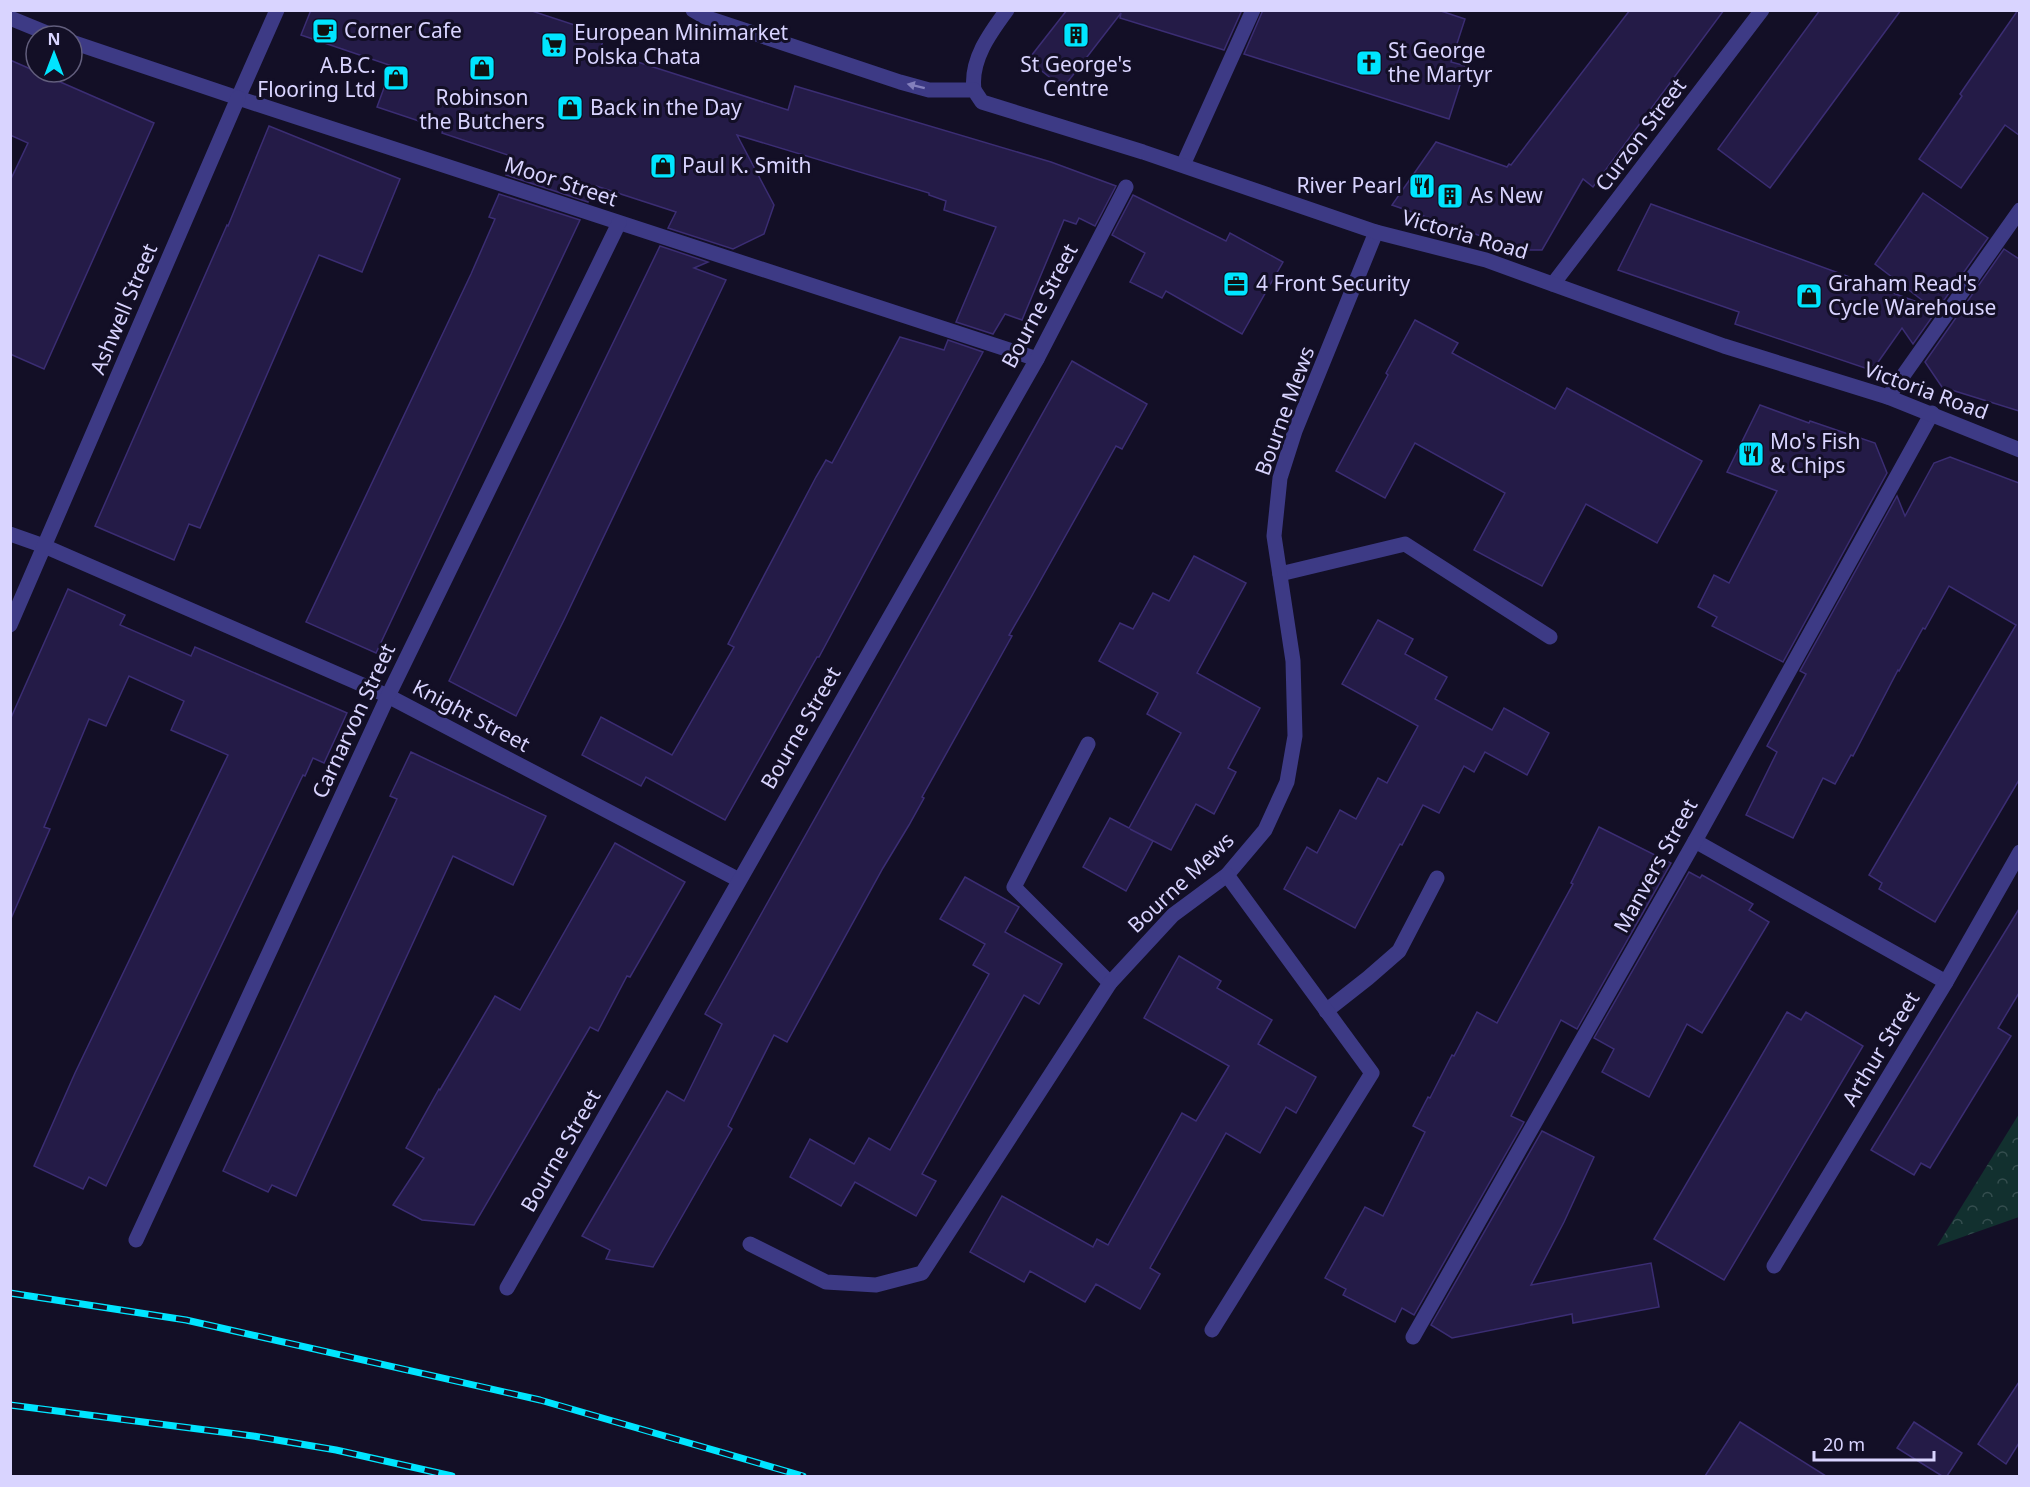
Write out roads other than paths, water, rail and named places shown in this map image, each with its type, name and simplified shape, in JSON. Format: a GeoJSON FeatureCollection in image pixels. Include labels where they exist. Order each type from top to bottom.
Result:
{"type":"FeatureCollection","features":[{"type":"Feature","properties":{"kind":"street","name":"Ashwell Street"},"geometry":{"type":"LineString","coordinates":[[10,625],[277,10]]}},
{"type":"Feature","properties":{"kind":"street"},"geometry":{"type":"LineString","coordinates":[[693,10],[705,17],[929,90],[974,90],[972,78],[981,49],[1007,10]]}},
{"type":"Feature","properties":{"kind":"street"},"geometry":{"type":"LineString","coordinates":[[1183,165],[1253,10]]}},
{"type":"Feature","properties":{"kind":"street","name":"Curzon Street"},"geometry":{"type":"LineString","coordinates":[[1553,284],[1762,10]]}},
{"type":"Feature","properties":{"kind":"street"},"geometry":{"type":"LineString","coordinates":[[10,18],[25,24]]}},
{"type":"Feature","properties":{"kind":"street","name":"Moor Street"},"geometry":{"type":"LineString","coordinates":[[84,46],[1037,359]]}},
{"type":"Feature","properties":{"kind":"street","name":"Victoria Road"},"geometry":{"type":"LineString","coordinates":[[974,90],[982,102],[1183,165],[1376,232],[1486,260],[1724,346],[1888,397],[2019,450]]}},
{"type":"Feature","properties":{"kind":"street","name":"Bourne Street"},"geometry":{"type":"LineString","coordinates":[[507,1288],[1037,359],[1126,187]]}},
{"type":"Feature","properties":{"kind":"street"},"geometry":{"type":"LineString","coordinates":[[1888,397],[2019,210]]}},
{"type":"Feature","properties":{"kind":"street","name":"Carnarvon Street"},"geometry":{"type":"LineString","coordinates":[[136,1240],[388,696],[619,223]]}},
{"type":"Feature","properties":{"kind":"street","name":"Bourne Mews"},"geometry":{"type":"LineString","coordinates":[[750,1244],[826,1282],[876,1285],[922,1273],[1110,983],[1173,915],[1227,875],[1265,830],[1287,782],[1295,736],[1293,661],[1274,536],[1280,478],[1295,431],[1376,232]]}},
{"type":"Feature","properties":{"kind":"street","name":"Manvers Street"},"geometry":{"type":"LineString","coordinates":[[1413,1337],[1695,841],[1932,413]]}},
{"type":"Feature","properties":{"kind":"street","name":"Knight Street"},"geometry":{"type":"LineString","coordinates":[[10,534],[44,546],[388,696],[739,880]]}},
{"type":"Feature","properties":{"kind":"street"},"geometry":{"type":"LineString","coordinates":[[1280,574],[1405,544],[1550,637]]}},
{"type":"Feature","properties":{"kind":"street"},"geometry":{"type":"LineString","coordinates":[[1088,744],[1014,887],[1110,983]]}},
{"type":"Feature","properties":{"kind":"street"},"geometry":{"type":"LineString","coordinates":[[1695,841],[1946,982]]}},
{"type":"Feature","properties":{"kind":"street","name":"Arthur Street"},"geometry":{"type":"LineString","coordinates":[[1774,1266],[1946,982],[2019,852]]}},
{"type":"Feature","properties":{"kind":"street"},"geometry":{"type":"LineString","coordinates":[[1212,1330],[1372,1074],[1227,875]]}},
{"type":"Feature","properties":{"kind":"street"},"geometry":{"type":"LineString","coordinates":[[1326,1011],[1399,951],[1437,878]]}},
{"type":"Feature","properties":{"kind":"railway"},"geometry":{"type":"LineString","coordinates":[[10,1293],[186,1320],[540,1400],[803,1476]]}},
{"type":"Feature","properties":{"kind":"railway"},"geometry":{"type":"LineString","coordinates":[[10,1405],[253,1436],[336,1450],[452,1476]]}},
{"type":"Feature","properties":{"kind":"place","name":"Corner Cafe"},"geometry":{"type":"Point","coordinates":[325,31]}},
{"type":"Feature","properties":{"kind":"place","name":"St George's Centre"},"geometry":{"type":"Point","coordinates":[1076,35]}},
{"type":"Feature","properties":{"kind":"place","name":"European Minimarket Polska Chata"},"geometry":{"type":"Point","coordinates":[554,45]}},
{"type":"Feature","properties":{"kind":"place","name":"St George the Martyr"},"geometry":{"type":"Point","coordinates":[1369,63]}},
{"type":"Feature","properties":{"kind":"place","name":"Robinson the Butchers"},"geometry":{"type":"Point","coordinates":[482,68]}},
{"type":"Feature","properties":{"kind":"place","name":"A.B.C. Flooring Ltd"},"geometry":{"type":"Point","coordinates":[396,78]}},
{"type":"Feature","properties":{"kind":"place","name":"Back in the Day"},"geometry":{"type":"Point","coordinates":[570,108]}},
{"type":"Feature","properties":{"kind":"place","name":"Paul K. Smith"},"geometry":{"type":"Point","coordinates":[663,166]}},
{"type":"Feature","properties":{"kind":"place","name":"River Pearl"},"geometry":{"type":"Point","coordinates":[1422,186]}},
{"type":"Feature","properties":{"kind":"place","name":"As New"},"geometry":{"type":"Point","coordinates":[1450,196]}},
{"type":"Feature","properties":{"kind":"place","name":"4 Front Security"},"geometry":{"type":"Point","coordinates":[1236,284]}},
{"type":"Feature","properties":{"kind":"place","name":"Graham Read's Cycle Warehouse"},"geometry":{"type":"Point","coordinates":[1809,296]}},
{"type":"Feature","properties":{"kind":"place","name":"Mo's Fish & Chips"},"geometry":{"type":"Point","coordinates":[1751,454]}}]}
